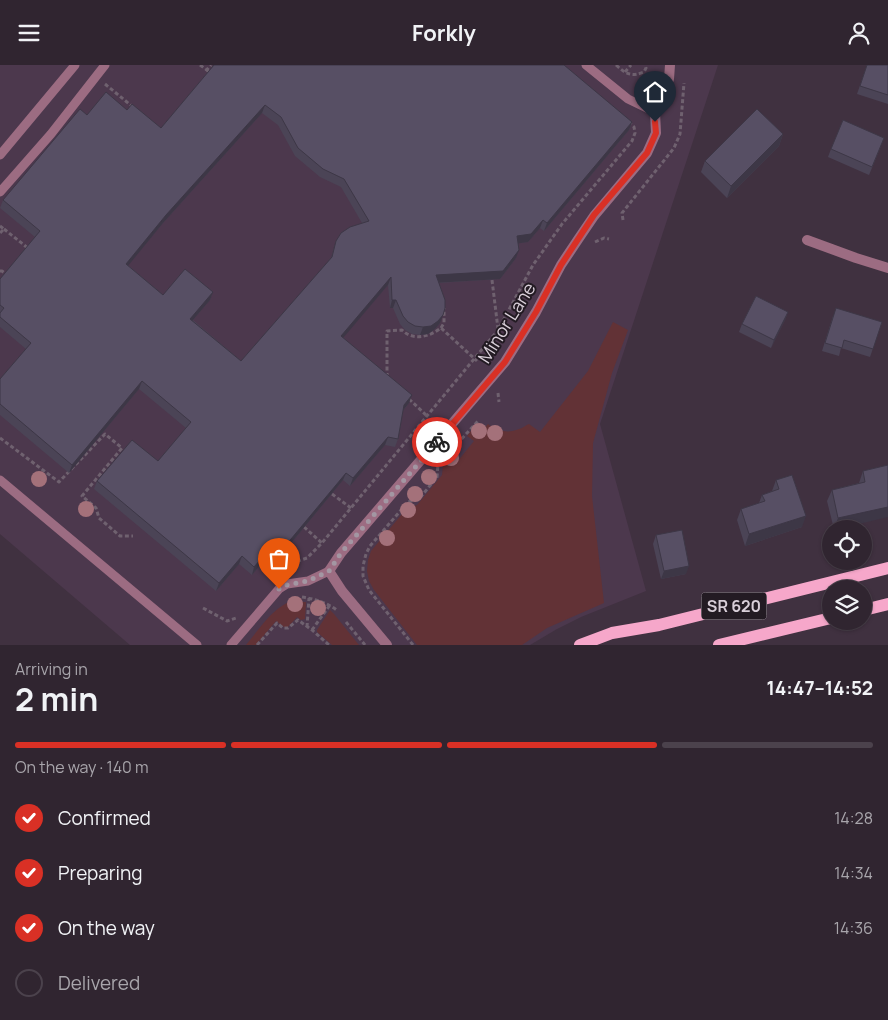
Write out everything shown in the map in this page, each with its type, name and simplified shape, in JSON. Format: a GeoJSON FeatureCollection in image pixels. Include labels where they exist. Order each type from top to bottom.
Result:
{"type":"FeatureCollection","features":[{"type":"Feature","properties":{"kind":"main road","name":"SR 620"},"geometry":{"type":"LineString","coordinates":[[580,645],[612,633],[659,625],[888,568]]}},
{"type":"Feature","properties":{"kind":"main road"},"geometry":{"type":"LineString","coordinates":[[872,608],[888,604]]}},
{"type":"Feature","properties":{"kind":"main road","name":"SR 620"},"geometry":{"type":"LineString","coordinates":[[719,645],[822,620]]}},
{"type":"Feature","properties":{"kind":"street","name":"Minor Lane"},"geometry":{"type":"LineString","coordinates":[[329,571],[341,553],[505,362],[536,312],[561,265],[589,223],[647,153],[656,133],[655,112],[669,79],[670,65]]}},
{"type":"Feature","properties":{"kind":"street"},"geometry":{"type":"LineString","coordinates":[[807,239],[888,268]]}},
{"type":"Feature","properties":{"kind":"street"},"geometry":{"type":"LineString","coordinates":[[329,571],[342,591],[387,645]]}},
{"type":"Feature","properties":{"kind":"lane"},"geometry":{"type":"LineString","coordinates":[[0,155],[75,65]]}},
{"type":"Feature","properties":{"kind":"lane"},"geometry":{"type":"LineString","coordinates":[[0,192],[51,134],[105,65]]}},
{"type":"Feature","properties":{"kind":"lane"},"geometry":{"type":"LineString","coordinates":[[586,65],[628,99],[655,112]]}},
{"type":"Feature","properties":{"kind":"lane"},"geometry":{"type":"LineString","coordinates":[[0,480],[196,645]]}},
{"type":"Feature","properties":{"kind":"lane"},"geometry":{"type":"LineString","coordinates":[[231,645],[279,589],[287,585],[308,581],[329,571]]}},
{"type":"Feature","properties":{"kind":"path"},"geometry":{"type":"LineString","coordinates":[[200,65],[211,73]]}},
{"type":"Feature","properties":{"kind":"path"},"geometry":{"type":"LineString","coordinates":[[206,71],[211,65]]}},
{"type":"Feature","properties":{"kind":"path"},"geometry":{"type":"LineString","coordinates":[[616,65],[625,72],[635,75],[644,72],[645,65]]}},
{"type":"Feature","properties":{"kind":"path"},"geometry":{"type":"LineString","coordinates":[[625,72],[631,65]]}},
{"type":"Feature","properties":{"kind":"path"},"geometry":{"type":"LineString","coordinates":[[103,81],[140,113]]}},
{"type":"Feature","properties":{"kind":"path"},"geometry":{"type":"LineString","coordinates":[[304,527],[322,543],[476,360],[498,330],[533,265],[562,224],[632,141],[635,133],[634,127],[627,121]]}},
{"type":"Feature","properties":{"kind":"path"},"geometry":{"type":"LineString","coordinates":[[0,226],[29,249]]}},
{"type":"Feature","properties":{"kind":"path"},"geometry":{"type":"LineString","coordinates":[[0,233],[4,229]]}},
{"type":"Feature","properties":{"kind":"path"},"geometry":{"type":"LineString","coordinates":[[590,247],[596,241],[604,238],[609,239]]}},
{"type":"Feature","properties":{"kind":"path"},"geometry":{"type":"LineString","coordinates":[[0,271],[7,275]]}},
{"type":"Feature","properties":{"kind":"path"},"geometry":{"type":"LineString","coordinates":[[492,279],[498,330]]}},
{"type":"Feature","properties":{"kind":"path"},"geometry":{"type":"LineString","coordinates":[[393,383],[386,376],[388,331],[402,330],[414,337],[433,334],[441,329],[444,323],[444,306]]}},
{"type":"Feature","properties":{"kind":"path"},"geometry":{"type":"LineString","coordinates":[[441,329],[476,360]]}},
{"type":"Feature","properties":{"kind":"path"},"geometry":{"type":"LineString","coordinates":[[406,396],[427,416]]}},
{"type":"Feature","properties":{"kind":"path"},"geometry":{"type":"LineString","coordinates":[[413,645],[370,590],[364,575],[363,566],[366,554],[370,546],[408,502],[418,499],[437,477],[438,465],[479,420]]}},
{"type":"Feature","properties":{"kind":"path"},"geometry":{"type":"LineString","coordinates":[[0,438],[59,482],[105,434],[122,449],[82,497],[96,508],[99,518],[120,535],[133,535]]}},
{"type":"Feature","properties":{"kind":"path"},"geometry":{"type":"LineString","coordinates":[[332,494],[351,508]]}},
{"type":"Feature","properties":{"kind":"path"},"geometry":{"type":"LineString","coordinates":[[267,557],[277,567]]}},
{"type":"Feature","properties":{"kind":"path"},"geometry":{"type":"LineString","coordinates":[[307,627],[309,598],[330,605],[337,610],[365,645]]}},
{"type":"Feature","properties":{"kind":"path"},"geometry":{"type":"LineString","coordinates":[[312,630],[330,605]]}},
{"type":"Feature","properties":{"kind":"path"},"geometry":{"type":"LineString","coordinates":[[257,645],[277,623],[283,628],[288,628],[298,620],[329,645]]}},
{"type":"Feature","properties":{"kind":"shaded area"},"geometry":{"type":"Polygon","coordinates":[[[0,65],[718,65],[600,424],[646,591],[581,617],[530,645],[130,645],[0,534],[0,65]]]}},
{"type":"Feature","properties":{"kind":"shaded area"},"geometry":{"type":"Polygon","coordinates":[[[613,322],[628,330],[612,373],[593,443],[592,496],[604,603],[547,628],[522,645],[417,645],[369,581],[367,571],[371,551],[407,508],[417,505],[442,475],[443,465],[450,456],[457,462],[474,441],[467,436],[474,427],[485,427],[488,424],[499,430],[511,431],[529,424],[540,432],[588,371],[613,322]]]}},
{"type":"Feature","properties":{"kind":"shaded area"},"geometry":{"type":"Polygon","coordinates":[[[301,598],[301,602],[306,602],[305,619],[301,620],[297,617],[287,628],[276,621],[256,645],[246,645],[276,610],[301,598]]]}},
{"type":"Feature","properties":{"kind":"shaded area"},"geometry":{"type":"Polygon","coordinates":[[[330,610],[359,645],[332,645],[317,632],[330,610]]]}},
{"type":"Feature","properties":{"kind":"building"},"geometry":{"type":"Polygon","coordinates":[[[214,65],[564,65],[632,122],[547,223],[543,220],[531,234],[517,236],[519,250],[503,271],[436,275],[445,300],[445,308],[443,315],[431,326],[415,326],[403,316],[396,300],[392,300],[391,277],[341,336],[412,395],[404,405],[398,439],[388,437],[353,478],[346,473],[281,551],[273,545],[254,567],[242,556],[219,583],[97,481],[132,440],[158,461],[191,422],[142,381],[72,465],[0,404],[0,379],[31,343],[0,317],[0,313],[4,308],[0,305],[0,279],[40,231],[3,200],[80,109],[87,115],[106,92],[127,110],[132,104],[161,128],[214,65]],[[265,105],[166,215],[126,264],[163,295],[185,269],[213,292],[190,319],[241,361],[332,257],[336,241],[341,233],[350,227],[369,221],[344,179],[323,169],[298,148],[281,117],[265,105]]]}},
{"type":"Feature","properties":{"kind":"building"},"geometry":{"type":"Polygon","coordinates":[[[867,65],[888,65],[888,95],[860,86],[867,65]]]}},
{"type":"Feature","properties":{"kind":"building"},"geometry":{"type":"Polygon","coordinates":[[[757,109],[783,134],[731,186],[705,161],[757,109]]]}},
{"type":"Feature","properties":{"kind":"building"},"geometry":{"type":"Polygon","coordinates":[[[843,120],[884,138],[872,167],[831,149],[843,120]]]}},
{"type":"Feature","properties":{"kind":"building"},"geometry":{"type":"Polygon","coordinates":[[[756,296],[788,312],[774,340],[742,324],[756,296]]]}},
{"type":"Feature","properties":{"kind":"building"},"geometry":{"type":"Polygon","coordinates":[[[836,308],[882,322],[873,349],[844,340],[842,348],[825,343],[836,308]]]}},
{"type":"Feature","properties":{"kind":"building"},"geometry":{"type":"Polygon","coordinates":[[[888,465],[888,507],[838,518],[832,490],[865,482],[863,471],[888,465]]]}},
{"type":"Feature","properties":{"kind":"building"},"geometry":{"type":"Polygon","coordinates":[[[792,475],[806,516],[749,534],[741,509],[765,501],[762,495],[779,489],[776,480],[792,475]]]}},
{"type":"Feature","properties":{"kind":"building"},"geometry":{"type":"Polygon","coordinates":[[[682,530],[689,566],[664,571],[656,535],[682,530]]]}},
{"type":"Feature","properties":{"kind":"way so far"},"geometry":{"type":"LineString","coordinates":[[279,589],[297,582],[308,581],[329,571],[341,553],[437,442]]}},
{"type":"Feature","properties":{"kind":"route"},"geometry":{"type":"LineString","coordinates":[[437,442],[505,362],[536,312],[561,265],[594,215],[647,153],[656,133],[655,122]]}}]}
